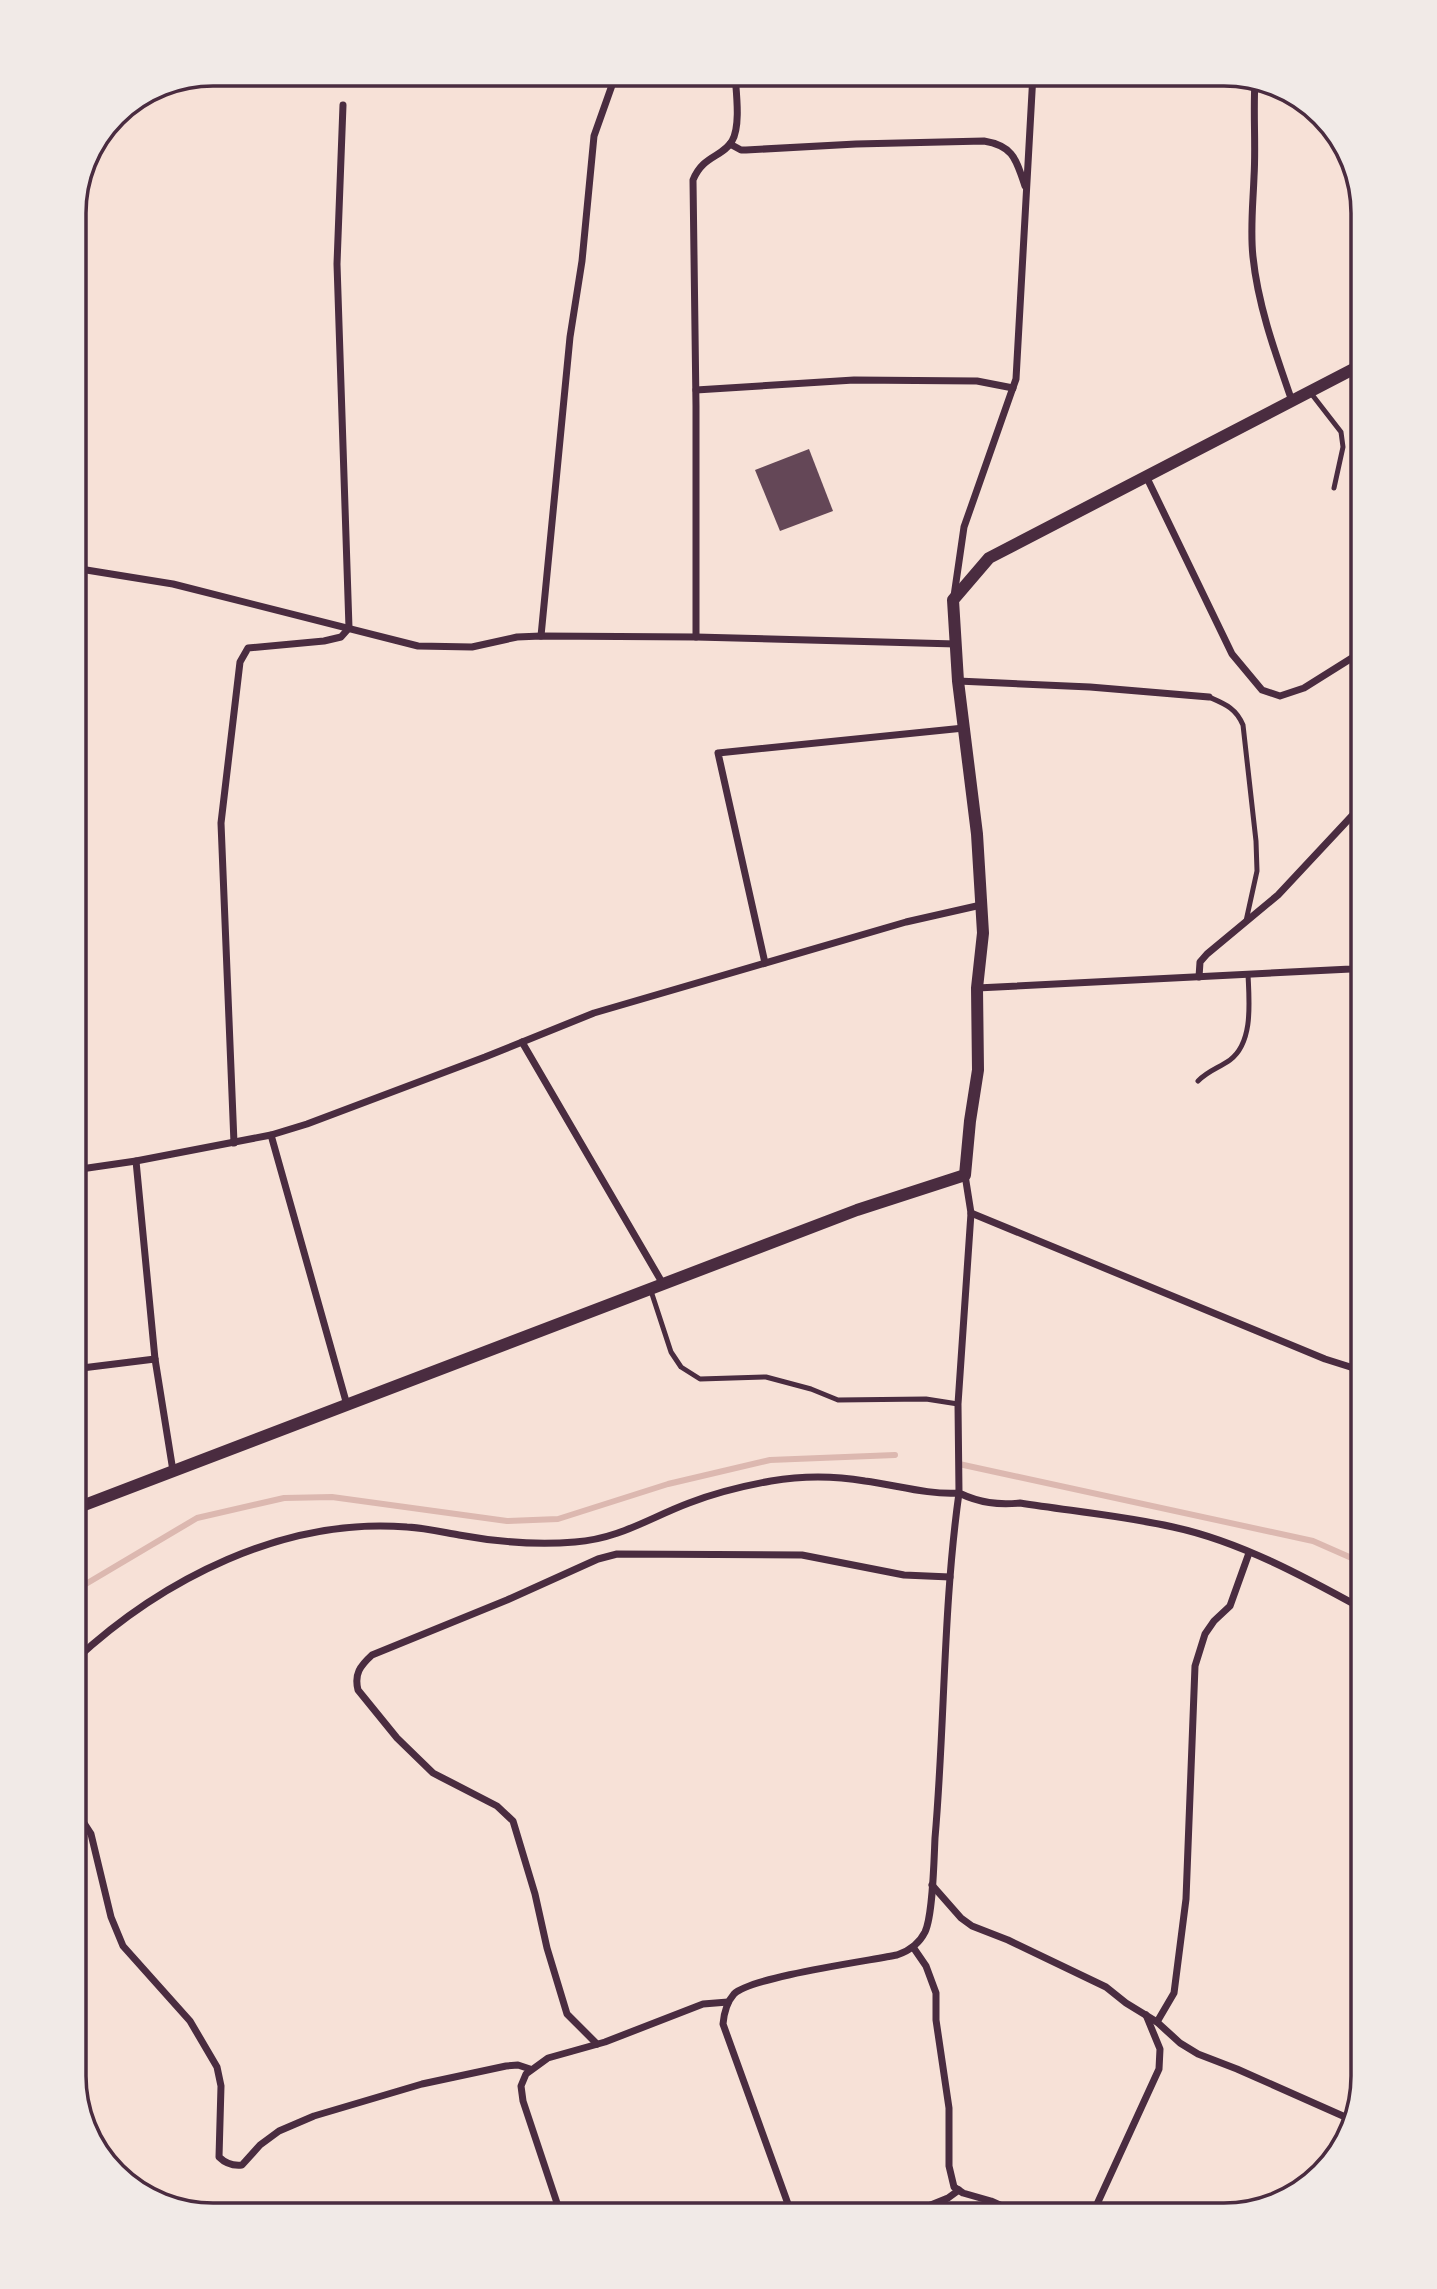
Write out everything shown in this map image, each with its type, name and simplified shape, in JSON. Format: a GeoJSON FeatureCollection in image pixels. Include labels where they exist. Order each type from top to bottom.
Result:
{"type":"FeatureCollection","features":[{"type":"Feature","properties":{"kind":"street"},"geometry":{"type":"LineString","coordinates":[[541,636],[570,337],[582,261],[594,136],[613,86]]}},
{"type":"Feature","properties":{"kind":"street"},"geometry":{"type":"LineString","coordinates":[[696,637],[693,180],[696,171],[708,159],[730,144],[736,128],[735,86]]}},
{"type":"Feature","properties":{"kind":"street"},"geometry":{"type":"LineString","coordinates":[[788,2203],[723,2024],[728,2003],[742,1988],[765,1981],[897,1955],[913,1947],[925,1933],[928,1924],[950,1577],[959,1493],[958,1404],[971,1213],[965,1175],[978,1069],[977,988],[983,933],[977,834],[958,681],[953,600],[964,527],[1016,379],[1032,86]]}},
{"type":"Feature","properties":{"kind":"street"},"geometry":{"type":"LineString","coordinates":[[1255,89],[1251,233],[1253,259],[1292,401]]}},
{"type":"Feature","properties":{"kind":"street"},"geometry":{"type":"LineString","coordinates":[[234,1143],[221,823],[240,662],[248,648],[324,641],[341,637],[349,628],[337,264],[343,105]]}},
{"type":"Feature","properties":{"kind":"street"},"geometry":{"type":"LineString","coordinates":[[730,144],[746,150],[856,144],[996,143],[1004,146],[1013,155],[1026,190]]}},
{"type":"Feature","properties":{"kind":"street"},"geometry":{"type":"LineString","coordinates":[[953,600],[989,558],[1351,370]]}},
{"type":"Feature","properties":{"kind":"street"},"geometry":{"type":"LineString","coordinates":[[696,390],[867,380],[977,381],[1013,388]]}},
{"type":"Feature","properties":{"kind":"street"},"geometry":{"type":"LineString","coordinates":[[1146,476],[1232,654],[1262,690],[1280,696],[1304,688],[1351,659]]}},
{"type":"Feature","properties":{"kind":"street"},"geometry":{"type":"LineString","coordinates":[[86,570],[173,584],[418,646],[472,647],[517,637],[541,636],[956,644]]}},
{"type":"Feature","properties":{"kind":"street"},"geometry":{"type":"LineString","coordinates":[[958,681],[1090,687],[1209,697]]}},
{"type":"Feature","properties":{"kind":"street"},"geometry":{"type":"LineString","coordinates":[[765,963],[718,753],[964,728]]}},
{"type":"Feature","properties":{"kind":"street"},"geometry":{"type":"LineString","coordinates":[[1199,977],[1200,962],[1206,954],[1278,895],[1351,817]]}},
{"type":"Feature","properties":{"kind":"street"},"geometry":{"type":"LineString","coordinates":[[86,1168],[234,1143],[307,1125],[594,1013],[906,922],[981,905]]}},
{"type":"Feature","properties":{"kind":"street"},"geometry":{"type":"LineString","coordinates":[[977,988],[1351,969]]}},
{"type":"Feature","properties":{"kind":"street"},"geometry":{"type":"LineString","coordinates":[[522,1042],[657,1286]]}},
{"type":"Feature","properties":{"kind":"street"},"geometry":{"type":"LineString","coordinates":[[271,1135],[347,1405]]}},
{"type":"Feature","properties":{"kind":"street"},"geometry":{"type":"LineString","coordinates":[[136,1161],[155,1359],[173,1471]]}},
{"type":"Feature","properties":{"kind":"street"},"geometry":{"type":"LineString","coordinates":[[86,1504],[857,1210],[965,1175]]}},
{"type":"Feature","properties":{"kind":"street"},"geometry":{"type":"LineString","coordinates":[[971,1213],[1325,1359],[1351,1367]]}},
{"type":"Feature","properties":{"kind":"street"},"geometry":{"type":"LineString","coordinates":[[86,1368],[155,1359]]}},
{"type":"Feature","properties":{"kind":"street"},"geometry":{"type":"LineString","coordinates":[[86,1651],[120,1621],[172,1587],[261,1547],[322,1531],[363,1526],[408,1527],[489,1540],[574,1542],[615,1535],[688,1503],[716,1494],[774,1481],[834,1478],[864,1480],[944,1494],[959,1493],[974,1500],[999,1505],[1020,1503],[1174,1527],[1249,1553],[1301,1575],[1351,1602]]}},
{"type":"Feature","properties":{"kind":"street"},"geometry":{"type":"LineString","coordinates":[[1157,2022],[1174,1993],[1186,1899],[1195,1666],[1205,1634],[1230,1606],[1249,1553]]}},
{"type":"Feature","properties":{"kind":"street"},"geometry":{"type":"LineString","coordinates":[[597,2044],[567,2014],[513,1821],[497,1806],[433,1773],[397,1738],[358,1690],[356,1681],[361,1665],[372,1655],[598,1559],[617,1554],[802,1555],[904,1575],[950,1577]]}},
{"type":"Feature","properties":{"kind":"street"},"geometry":{"type":"LineString","coordinates":[[86,1824],[91,1833],[111,1917],[123,1946],[190,2021],[217,2067],[221,2086],[219,2157],[224,2161],[242,2165],[279,2131],[314,2116],[422,2084],[506,2066],[518,2065],[530,2069]]}},
{"type":"Feature","properties":{"kind":"street"},"geometry":{"type":"LineString","coordinates":[[932,1885],[961,1918],[972,1926],[989,1935],[1008,1940],[1106,1987],[1198,2054],[1345,2117]]}},
{"type":"Feature","properties":{"kind":"street"},"geometry":{"type":"LineString","coordinates":[[913,1947],[926,1966],[936,1993],[936,2020],[949,2108],[950,2175],[954,2187],[994,2203]]}},
{"type":"Feature","properties":{"kind":"street"},"geometry":{"type":"LineString","coordinates":[[557,2203],[521,2094],[523,2079],[530,2069],[548,2058],[597,2044],[703,2004],[728,2003]]}},
{"type":"Feature","properties":{"kind":"street"},"geometry":{"type":"LineString","coordinates":[[1098,2203],[1159,2069],[1160,2049],[1146,2015]]}},
{"type":"Feature","properties":{"kind":"street"},"geometry":{"type":"LineString","coordinates":[[936,2203],[959,2190]]}},
{"type":"Feature","properties":{"kind":"lane"},"geometry":{"type":"LineString","coordinates":[[1310,392],[1341,432],[1343,447],[1334,488]]}},
{"type":"Feature","properties":{"kind":"lane"},"geometry":{"type":"LineString","coordinates":[[1209,697],[1230,707],[1243,725],[1257,871],[1246,921]]}},
{"type":"Feature","properties":{"kind":"lane"},"geometry":{"type":"LineString","coordinates":[[1198,1081],[1207,1072],[1237,1054],[1244,1039],[1250,1005],[1248,974]]}},
{"type":"Feature","properties":{"kind":"lane"},"geometry":{"type":"LineString","coordinates":[[657,1286],[671,1352],[681,1367],[700,1379],[766,1377],[811,1389],[838,1400],[926,1399],[958,1404]]}},
{"type":"Feature","properties":{"kind":"building"},"geometry":{"type":"Polygon","coordinates":[[[809,449],[833,511],[780,531],[755,470],[809,449]]]}},
{"type":"Feature","properties":{"kind":"waterway"},"geometry":{"type":"LineString","coordinates":[[86,1584],[197,1518],[284,1498],[332,1497],[507,1521],[558,1519],[668,1484],[770,1460],[895,1455]]}},
{"type":"Feature","properties":{"kind":"waterway"},"geometry":{"type":"LineString","coordinates":[[959,1464],[1313,1541],[1351,1558]]}}]}
